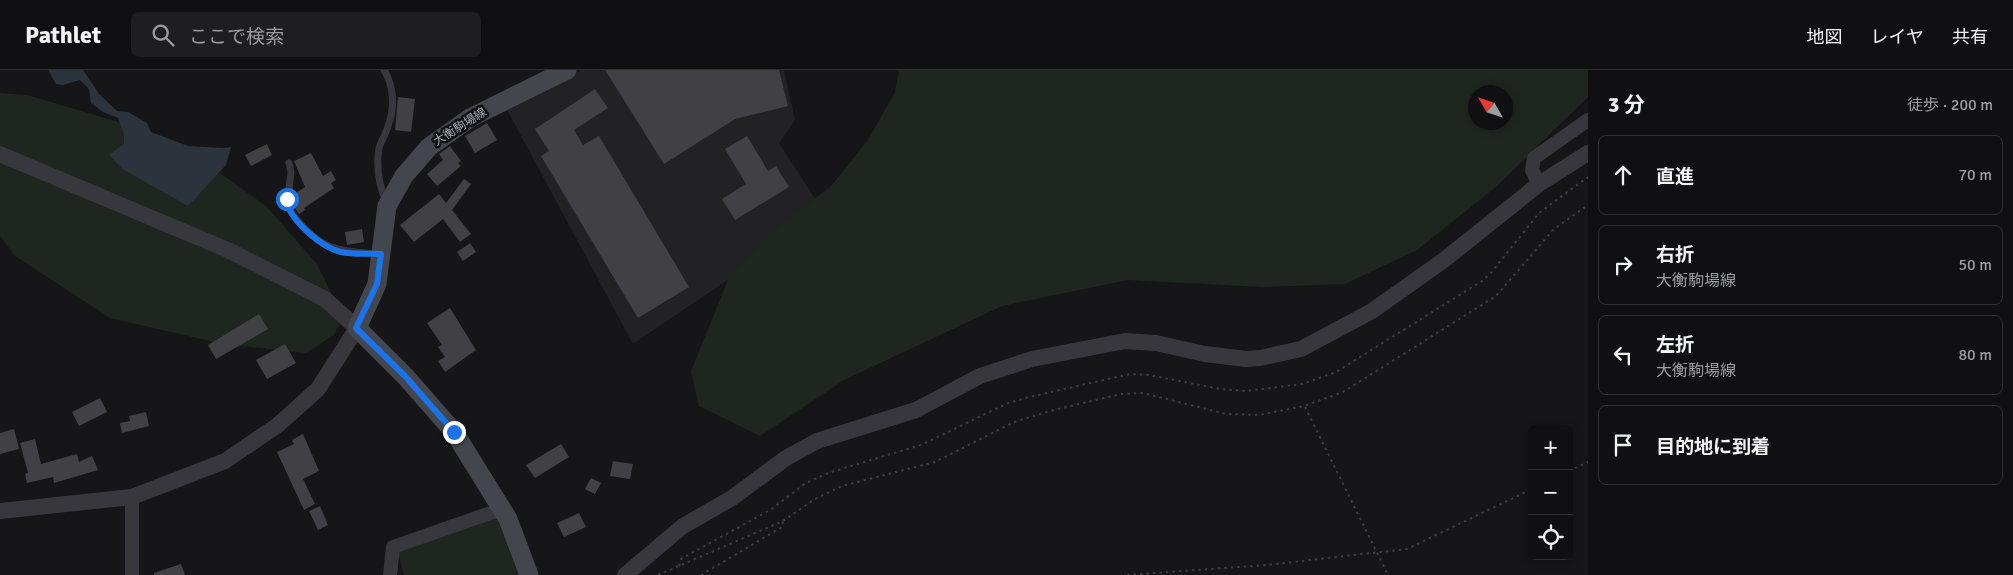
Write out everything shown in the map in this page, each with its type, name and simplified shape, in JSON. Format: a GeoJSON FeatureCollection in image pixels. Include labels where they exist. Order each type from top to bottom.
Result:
{"type":"FeatureCollection","features":[{"type":"Feature","properties":{"kind":"main road","name":"大衡駒場線"},"geometry":{"type":"LineString","coordinates":[[356,328],[377,284],[387,206],[404,176],[429,147],[470,118],[567,70]]}},
{"type":"Feature","properties":{"kind":"main road"},"geometry":{"type":"LineString","coordinates":[[356,328],[405,376],[454,432],[508,519],[530,575]]}},
{"type":"Feature","properties":{"kind":"street"},"geometry":{"type":"LineString","coordinates":[[1539,184],[1532,170],[1534,158],[1588,120]]}},
{"type":"Feature","properties":{"kind":"street"},"geometry":{"type":"LineString","coordinates":[[625,575],[682,526],[732,498],[786,458],[817,441],[916,410],[980,376],[1023,362],[1125,341],[1156,343],[1205,354],[1239,358],[1260,358],[1301,349],[1372,311],[1444,260],[1539,184],[1588,153]]}},
{"type":"Feature","properties":{"kind":"street"},"geometry":{"type":"LineString","coordinates":[[0,154],[228,250],[325,299],[356,328],[318,389],[278,425],[225,461],[132,497],[0,511]]}},
{"type":"Feature","properties":{"kind":"street"},"geometry":{"type":"LineString","coordinates":[[132,497],[132,575]]}},
{"type":"Feature","properties":{"kind":"street"},"geometry":{"type":"LineString","coordinates":[[390,575],[393,547],[502,509]]}},
{"type":"Feature","properties":{"kind":"lane"},"geometry":{"type":"LineString","coordinates":[[384,70],[391,82],[392,111],[380,147],[378,169],[381,190],[387,206]]}},
{"type":"Feature","properties":{"kind":"lane"},"geometry":{"type":"LineString","coordinates":[[289,163],[291,172],[287,206],[297,220],[323,245],[342,252],[381,254]]}},
{"type":"Feature","properties":{"kind":"path"},"geometry":{"type":"LineString","coordinates":[[678,566],[681,559],[770,510],[813,480],[828,473],[922,445],[1008,403],[1029,396],[1130,374],[1149,375],[1220,389],[1246,391],[1302,384],[1336,372],[1482,281],[1490,274],[1539,213],[1588,177]]}},
{"type":"Feature","properties":{"kind":"path"},"geometry":{"type":"LineString","coordinates":[[658,575],[783,521],[815,499],[842,486],[936,462],[1014,422],[1054,410],[1122,394],[1143,393],[1226,414],[1259,415],[1304,406],[1343,392],[1496,296],[1554,229],[1588,204]]}},
{"type":"Feature","properties":{"kind":"path"},"geometry":{"type":"LineString","coordinates":[[1304,406],[1388,575]]}},
{"type":"Feature","properties":{"kind":"path"},"geometry":{"type":"LineString","coordinates":[[1571,470],[1588,462]]}},
{"type":"Feature","properties":{"kind":"path"},"geometry":{"type":"LineString","coordinates":[[1126,575],[1267,566],[1407,549],[1528,491]]}},
{"type":"Feature","properties":{"kind":"path"},"geometry":{"type":"LineString","coordinates":[[702,575],[782,527],[783,521]]}},
{"type":"Feature","properties":{"kind":"shaded area"},"geometry":{"type":"Polygon","coordinates":[[[48,70],[83,70],[99,94],[117,111],[128,112],[147,123],[151,132],[188,146],[231,147],[226,165],[188,206],[124,170],[109,155],[124,144],[124,134],[118,118],[103,112],[91,103],[89,89],[80,80],[63,85],[56,84],[48,70]]]}},
{"type":"Feature","properties":{"kind":"shaded area"},"geometry":{"type":"Polygon","coordinates":[[[581,70],[784,70],[795,120],[779,143],[825,214],[633,344],[507,110],[581,70]]]}},
{"type":"Feature","properties":{"kind":"shaded area"},"geometry":{"type":"Polygon","coordinates":[[[899,70],[1588,70],[1588,97],[1497,186],[1417,250],[1345,284],[1263,287],[1128,280],[1002,306],[844,380],[760,436],[699,406],[691,371],[730,275],[772,232],[832,185],[868,140],[895,92],[899,70]]]}},
{"type":"Feature","properties":{"kind":"shaded area"},"geometry":{"type":"Polygon","coordinates":[[[0,93],[27,95],[129,125],[203,161],[266,206],[317,264],[343,318],[334,335],[306,353],[223,344],[110,318],[15,256],[0,236],[0,93]]]}},
{"type":"Feature","properties":{"kind":"shaded area"},"geometry":{"type":"Polygon","coordinates":[[[497,516],[521,575],[404,575],[397,550],[497,516]]]}},
{"type":"Feature","properties":{"kind":"building"},"geometry":{"type":"Polygon","coordinates":[[[605,70],[779,70],[788,106],[735,119],[664,164],[605,70]]]}},
{"type":"Feature","properties":{"kind":"building"},"geometry":{"type":"Polygon","coordinates":[[[595,89],[608,108],[574,130],[583,145],[599,136],[689,287],[638,318],[541,156],[549,151],[535,129],[595,89]]]}},
{"type":"Feature","properties":{"kind":"building"},"geometry":{"type":"Polygon","coordinates":[[[398,97],[415,99],[411,132],[395,130],[398,97]]]}},
{"type":"Feature","properties":{"kind":"building"},"geometry":{"type":"Polygon","coordinates":[[[487,123],[497,140],[475,153],[465,136],[487,123]]]}},
{"type":"Feature","properties":{"kind":"building"},"geometry":{"type":"Polygon","coordinates":[[[747,136],[768,171],[776,166],[789,187],[735,220],[722,199],[746,184],[725,149],[747,136]]]}},
{"type":"Feature","properties":{"kind":"building"},"geometry":{"type":"Polygon","coordinates":[[[267,144],[272,155],[251,166],[245,155],[267,144]]]}},
{"type":"Feature","properties":{"kind":"building"},"geometry":{"type":"Polygon","coordinates":[[[450,146],[461,161],[458,163],[461,166],[437,186],[427,174],[443,160],[439,154],[450,146]]]}},
{"type":"Feature","properties":{"kind":"building"},"geometry":{"type":"Polygon","coordinates":[[[311,153],[323,176],[331,171],[336,180],[331,183],[334,188],[304,208],[305,210],[299,214],[293,205],[295,202],[294,194],[305,187],[294,161],[311,153]]]}},
{"type":"Feature","properties":{"kind":"building"},"geometry":{"type":"Polygon","coordinates":[[[464,179],[471,184],[452,210],[471,234],[460,242],[443,219],[414,242],[400,225],[439,194],[446,203],[464,179]]]}},
{"type":"Feature","properties":{"kind":"building"},"geometry":{"type":"Polygon","coordinates":[[[362,229],[364,242],[347,245],[345,232],[362,229]]]}},
{"type":"Feature","properties":{"kind":"building"},"geometry":{"type":"Polygon","coordinates":[[[470,243],[476,252],[463,261],[457,252],[470,243]]]}},
{"type":"Feature","properties":{"kind":"building"},"geometry":{"type":"Polygon","coordinates":[[[450,308],[476,350],[445,372],[438,361],[445,357],[438,347],[442,345],[427,323],[450,308]]]}},
{"type":"Feature","properties":{"kind":"building"},"geometry":{"type":"Polygon","coordinates":[[[259,314],[268,329],[216,359],[208,345],[259,314]]]}},
{"type":"Feature","properties":{"kind":"building"},"geometry":{"type":"Polygon","coordinates":[[[285,344],[296,363],[267,379],[256,360],[285,344]]]}},
{"type":"Feature","properties":{"kind":"building"},"geometry":{"type":"Polygon","coordinates":[[[100,398],[107,412],[79,426],[72,412],[100,398]]]}},
{"type":"Feature","properties":{"kind":"building"},"geometry":{"type":"Polygon","coordinates":[[[146,412],[149,426],[122,433],[120,423],[130,421],[129,416],[146,412]]]}},
{"type":"Feature","properties":{"kind":"building"},"geometry":{"type":"Polygon","coordinates":[[[14,429],[19,449],[0,454],[0,433],[14,429]]]}},
{"type":"Feature","properties":{"kind":"building"},"geometry":{"type":"Polygon","coordinates":[[[303,434],[319,471],[303,479],[315,504],[304,510],[277,452],[294,444],[292,440],[303,434]]]}},
{"type":"Feature","properties":{"kind":"building"},"geometry":{"type":"Polygon","coordinates":[[[35,439],[41,464],[77,454],[79,462],[92,456],[98,470],[54,483],[53,477],[27,483],[25,474],[28,473],[20,443],[35,439]]]}},
{"type":"Feature","properties":{"kind":"building"},"geometry":{"type":"Polygon","coordinates":[[[561,444],[569,457],[535,478],[526,465],[561,444]]]}},
{"type":"Feature","properties":{"kind":"building"},"geometry":{"type":"Polygon","coordinates":[[[613,461],[633,464],[630,479],[610,476],[613,461]]]}},
{"type":"Feature","properties":{"kind":"building"},"geometry":{"type":"Polygon","coordinates":[[[591,478],[601,483],[595,494],[585,489],[591,478]]]}},
{"type":"Feature","properties":{"kind":"building"},"geometry":{"type":"Polygon","coordinates":[[[320,506],[328,525],[318,530],[309,511],[320,506]]]}},
{"type":"Feature","properties":{"kind":"building"},"geometry":{"type":"Polygon","coordinates":[[[579,513],[586,527],[564,537],[557,523],[579,513]]]}},
{"type":"Feature","properties":{"kind":"building"},"geometry":{"type":"Polygon","coordinates":[[[181,564],[185,575],[154,575],[154,573],[181,564]]]}},
{"type":"Feature","properties":{"kind":"route"},"geometry":{"type":"LineString","coordinates":[[287,199],[287,206],[297,220],[323,245],[342,252],[381,254],[377,284],[356,328],[405,376],[454,432]]}}]}
